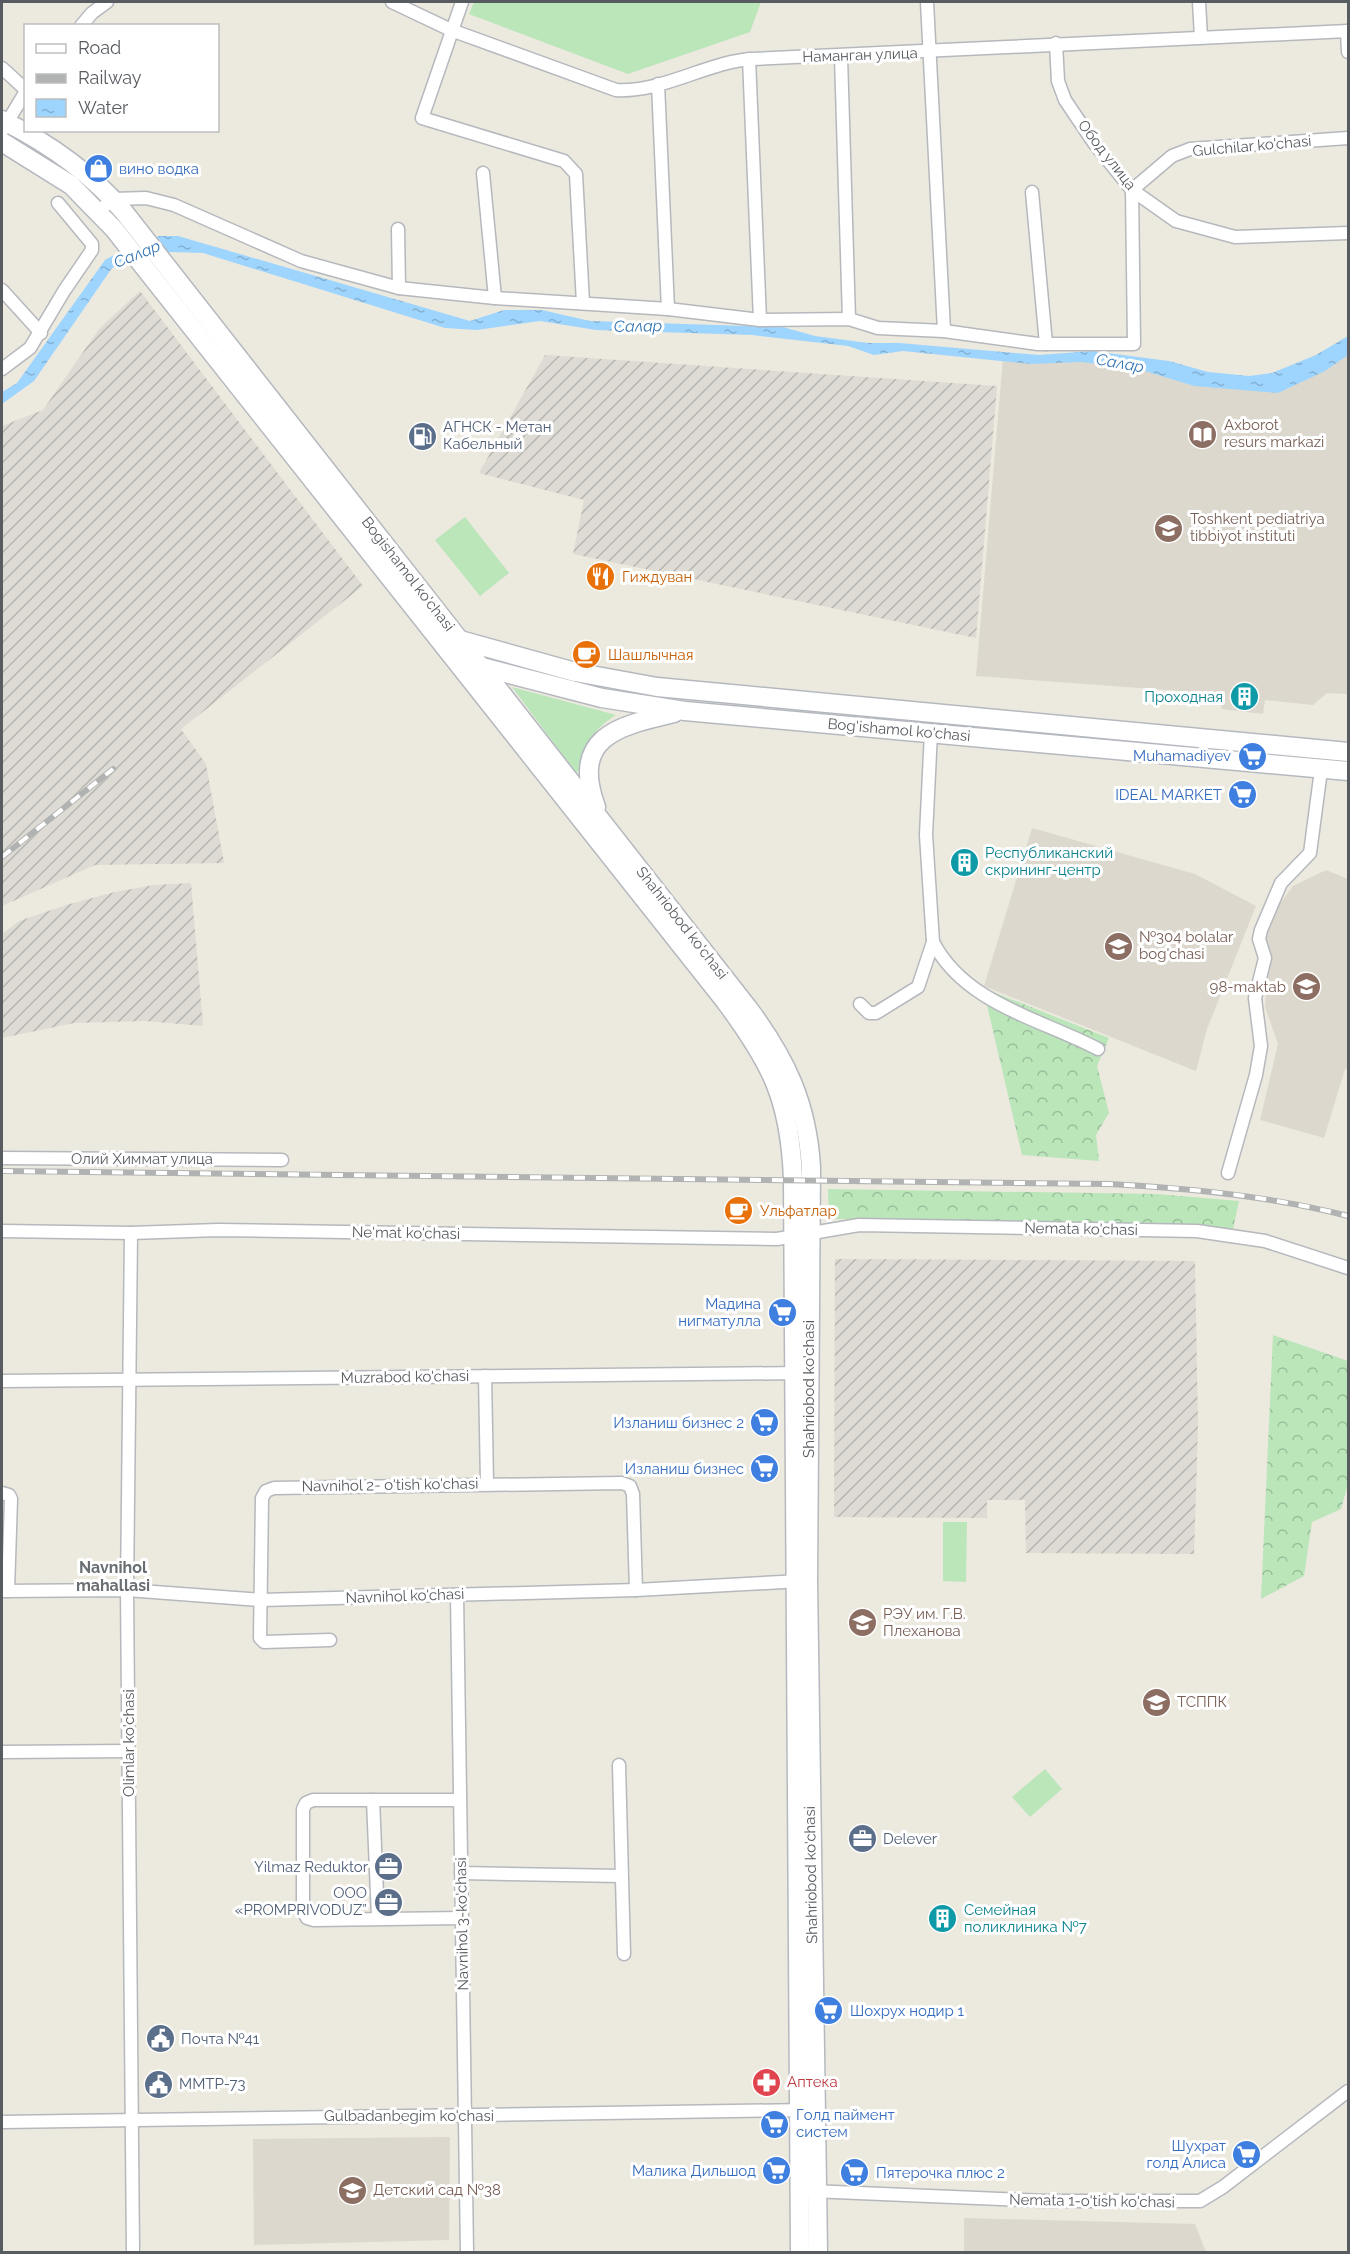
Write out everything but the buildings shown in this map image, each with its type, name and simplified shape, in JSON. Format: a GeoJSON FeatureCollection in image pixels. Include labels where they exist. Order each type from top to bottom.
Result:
{"type":"FeatureCollection","features":[{"type":"Feature","properties":{"kind":"main road","name":"Bogishamol ko'chasi"},"geometry":{"type":"LineString","coordinates":[[3,125],[69,161],[122,224],[371,540],[454,658]]}},
{"type":"Feature","properties":{"kind":"main road","name":"Bogishamol ko'chasi"},"geometry":{"type":"LineString","coordinates":[[2,142],[106,205]]}},
{"type":"Feature","properties":{"kind":"main road","name":"Bogishamol ko'chasi"},"geometry":{"type":"LineString","coordinates":[[371,540],[460,640],[454,658]]}},
{"type":"Feature","properties":{"kind":"main road","name":"Shahriobod ko'chasi"},"geometry":{"type":"LineString","coordinates":[[460,640],[482,668],[510,716],[725,1001],[766,1060],[779,1091],[789,1130],[801,1235],[801,1581],[808,2191],[800,2253]]}},
{"type":"Feature","properties":{"kind":"main road","name":"Bog'ishamol ko'chasi"},"geometry":{"type":"LineString","coordinates":[[460,640],[517,658],[599,678],[657,687],[1348,752]]}},
{"type":"Feature","properties":{"kind":"main road","name":"Shahriobod ko'chasi"},"geometry":{"type":"LineString","coordinates":[[454,658],[510,716],[603,822],[755,1017],[784,1064],[799,1096],[808,1129],[811,1167],[801,1235]]}},
{"type":"Feature","properties":{"kind":"main road","name":"Bog'ishamol ko'chasi"},"geometry":{"type":"LineString","coordinates":[[454,658],[482,668],[602,698],[685,711],[1348,771]]}},
{"type":"Feature","properties":{"kind":"main road"},"geometry":{"type":"LineString","coordinates":[[800,721],[802,701]]}},
{"type":"Feature","properties":{"kind":"main road"},"geometry":{"type":"LineString","coordinates":[[603,822],[592,797],[588,779],[591,760],[599,744],[611,732],[626,724],[685,711]]}},
{"type":"Feature","properties":{"kind":"main road"},"geometry":{"type":"LineString","coordinates":[[1043,743],[1044,724]]}},
{"type":"Feature","properties":{"kind":"main road"},"geometry":{"type":"LineString","coordinates":[[1108,749],[1109,730]]}},
{"type":"Feature","properties":{"kind":"main road","name":"Shahriobod ko'chasi"},"geometry":{"type":"LineString","coordinates":[[808,2191],[818,2253]]}},
{"type":"Feature","properties":{"kind":"street"},"geometry":{"type":"LineString","coordinates":[[83,24],[92,13],[107,2]]}},
{"type":"Feature","properties":{"kind":"street","name":"Наманган улица"},"geometry":{"type":"LineString","coordinates":[[392,2],[451,30],[616,90],[638,90],[749,59],[841,57],[1056,44],[1348,31]]}},
{"type":"Feature","properties":{"kind":"street"},"geometry":{"type":"LineString","coordinates":[[462,2],[422,118],[564,162],[576,174],[583,303]]}},
{"type":"Feature","properties":{"kind":"street"},"geometry":{"type":"LineString","coordinates":[[927,2],[944,331]]}},
{"type":"Feature","properties":{"kind":"street"},"geometry":{"type":"LineString","coordinates":[[1199,2],[1201,37]]}},
{"type":"Feature","properties":{"kind":"street"},"geometry":{"type":"LineString","coordinates":[[1348,31],[1348,52]]}},
{"type":"Feature","properties":{"kind":"street","name":"Обод улица"},"geometry":{"type":"LineString","coordinates":[[1056,44],[1058,81],[1065,100],[1094,143],[1132,190],[1176,221],[1235,237],[1348,233]]}},
{"type":"Feature","properties":{"kind":"street"},"geometry":{"type":"LineString","coordinates":[[841,57],[849,319]]}},
{"type":"Feature","properties":{"kind":"street"},"geometry":{"type":"LineString","coordinates":[[749,59],[760,320]]}},
{"type":"Feature","properties":{"kind":"street"},"geometry":{"type":"LineString","coordinates":[[2,68],[24,89]]}},
{"type":"Feature","properties":{"kind":"street"},"geometry":{"type":"LineString","coordinates":[[658,84],[668,309]]}},
{"type":"Feature","properties":{"kind":"street"},"geometry":{"type":"LineString","coordinates":[[3,125],[24,94]]}},
{"type":"Feature","properties":{"kind":"street","name":"Gulchilar ko'chasi"},"geometry":{"type":"LineString","coordinates":[[1132,190],[1172,156],[1190,149],[1348,138]]}},
{"type":"Feature","properties":{"kind":"street"},"geometry":{"type":"LineString","coordinates":[[483,173],[495,298]]}},
{"type":"Feature","properties":{"kind":"street"},"geometry":{"type":"LineString","coordinates":[[106,205],[146,198],[174,205],[301,261],[399,288],[495,298],[668,309],[760,320],[849,319],[878,328],[944,331],[1046,344],[1134,344],[1132,190]]}},
{"type":"Feature","properties":{"kind":"street"},"geometry":{"type":"LineString","coordinates":[[1032,192],[1046,344]]}},
{"type":"Feature","properties":{"kind":"street"},"geometry":{"type":"LineString","coordinates":[[2,369],[30,348],[92,250],[92,244],[58,203]]}},
{"type":"Feature","properties":{"kind":"street"},"geometry":{"type":"LineString","coordinates":[[398,229],[399,288]]}},
{"type":"Feature","properties":{"kind":"street"},"geometry":{"type":"LineString","coordinates":[[2,290],[41,333]]}},
{"type":"Feature","properties":{"kind":"street"},"geometry":{"type":"LineString","coordinates":[[860,1004],[869,1013],[876,1013],[918,987],[933,942],[926,835],[931,732]]}},
{"type":"Feature","properties":{"kind":"street"},"geometry":{"type":"LineString","coordinates":[[1228,1173],[1256,1075],[1261,1046],[1255,998],[1265,958],[1259,939],[1261,930],[1284,879],[1310,853],[1320,770]]}},
{"type":"Feature","properties":{"kind":"street"},"geometry":{"type":"LineString","coordinates":[[933,942],[942,959],[967,984],[1016,1012],[1098,1049]]}},
{"type":"Feature","properties":{"kind":"street","name":"Олий Химмат улица"},"geometry":{"type":"LineString","coordinates":[[2,1158],[282,1160]]}},
{"type":"Feature","properties":{"kind":"street","name":"Nemata ko'chasi"},"geometry":{"type":"LineString","coordinates":[[801,1235],[859,1225],[1197,1231],[1265,1241],[1348,1268]]}},
{"type":"Feature","properties":{"kind":"street","name":"Ne'mat ko'chasi"},"geometry":{"type":"LineString","coordinates":[[2,1231],[130,1233],[218,1230],[777,1239],[801,1235]]}},
{"type":"Feature","properties":{"kind":"street","name":"Olimlar ko'chasi"},"geometry":{"type":"LineString","coordinates":[[130,1233],[128,1751],[133,2253]]}},
{"type":"Feature","properties":{"kind":"street","name":"Muzrabod ko'chasi"},"geometry":{"type":"LineString","coordinates":[[2,1381],[801,1373]]}},
{"type":"Feature","properties":{"kind":"street"},"geometry":{"type":"LineString","coordinates":[[485,1376],[487,1483]]}},
{"type":"Feature","properties":{"kind":"street","name":"Navnihol 2- o'tish ko'chasi"},"geometry":{"type":"LineString","coordinates":[[330,1640],[264,1642],[261,1638],[262,1498],[266,1491],[274,1488],[487,1483],[622,1483],[630,1486],[633,1494],[636,1590]]}},
{"type":"Feature","properties":{"kind":"street"},"geometry":{"type":"LineString","coordinates":[[2,1493],[9,1495],[11,1499],[5,1591]]}},
{"type":"Feature","properties":{"kind":"street","name":"Navnihol ko'chasi"},"geometry":{"type":"LineString","coordinates":[[5,1591],[128,1590],[261,1600],[636,1590],[801,1581]]}},
{"type":"Feature","properties":{"kind":"street","name":"Navnihol 3-ko'chasi"},"geometry":{"type":"LineString","coordinates":[[457,1595],[466,2253]]}},
{"type":"Feature","properties":{"kind":"street"},"geometry":{"type":"LineString","coordinates":[[2,1752],[128,1751]]}},
{"type":"Feature","properties":{"kind":"street"},"geometry":{"type":"LineString","coordinates":[[619,1765],[624,1954]]}},
{"type":"Feature","properties":{"kind":"street"},"geometry":{"type":"LineString","coordinates":[[460,1800],[313,1800],[306,1803],[303,1809],[303,1911],[307,1918],[314,1920],[462,1918]]}},
{"type":"Feature","properties":{"kind":"street"},"geometry":{"type":"LineString","coordinates":[[374,1800],[378,1918]]}},
{"type":"Feature","properties":{"kind":"street"},"geometry":{"type":"LineString","coordinates":[[461,1873],[621,1876]]}},
{"type":"Feature","properties":{"kind":"street","name":"Nemata 1-o'tish ko'chasi"},"geometry":{"type":"LineString","coordinates":[[808,2191],[1046,2201],[1200,2201],[1223,2187],[1348,2091]]}},
{"type":"Feature","properties":{"kind":"street","name":"Gulbadanbegim ko'chasi"},"geometry":{"type":"LineString","coordinates":[[2,2122],[465,2117],[807,2110]]}},
{"type":"Feature","properties":{"kind":"shaded area"},"geometry":{"type":"Polygon","coordinates":[[[140,291],[363,586],[181,729],[206,764],[224,863],[95,865],[2,906],[2,426],[43,410],[99,329],[140,291]]]}},
{"type":"Feature","properties":{"kind":"shaded area","name":"Toshkent pediatriya tibbiyot instituti"},"geometry":{"type":"Polygon","coordinates":[[[1348,345],[1348,694],[1327,693],[1313,705],[1265,700],[1263,714],[1221,709],[1222,694],[976,676],[1003,358],[1085,357],[1280,381],[1348,345]]]}},
{"type":"Feature","properties":{"kind":"shaded area"},"geometry":{"type":"Polygon","coordinates":[[[545,355],[997,386],[976,638],[573,554],[584,500],[479,473],[545,355]]]}},
{"type":"Feature","properties":{"kind":"shaded area","name":"№304 bolalar bog'chasi"},"geometry":{"type":"Polygon","coordinates":[[[1032,828],[1195,874],[1256,906],[1207,1029],[1196,1071],[984,986],[1032,828]]]}},
{"type":"Feature","properties":{"kind":"shaded area","name":"98-maktab"},"geometry":{"type":"Polygon","coordinates":[[[1326,870],[1348,879],[1348,1070],[1345,1069],[1324,1138],[1260,1120],[1278,1044],[1265,1007],[1268,968],[1264,925],[1293,886],[1326,870]]]}},
{"type":"Feature","properties":{"kind":"shaded area"},"geometry":{"type":"Polygon","coordinates":[[[191,883],[203,1026],[145,1021],[74,1023],[2,1038],[2,934],[19,921],[66,905],[115,892],[154,885],[191,883]]]}},
{"type":"Feature","properties":{"kind":"shaded area"},"geometry":{"type":"Polygon","coordinates":[[[835,1259],[1195,1261],[1198,1427],[1194,1554],[1026,1553],[1025,1500],[987,1500],[987,1518],[834,1517],[835,1259]]]}},
{"type":"Feature","properties":{"kind":"shaded area","name":"Детский сад №38"},"geometry":{"type":"Polygon","coordinates":[[[450,2137],[449,2240],[254,2245],[253,2139],[450,2137]]]}},
{"type":"Feature","properties":{"kind":"shaded area"},"geometry":{"type":"Polygon","coordinates":[[[964,2218],[1195,2224],[1206,2252],[964,2252],[964,2218]]]}},
{"type":"Feature","properties":{"kind":"green space"},"geometry":{"type":"Polygon","coordinates":[[[474,2],[761,2],[750,32],[628,74],[469,14],[474,2]]]}},
{"type":"Feature","properties":{"kind":"green space"},"geometry":{"type":"Polygon","coordinates":[[[465,517],[509,573],[480,596],[435,540],[465,517]]]}},
{"type":"Feature","properties":{"kind":"green space"},"geometry":{"type":"Polygon","coordinates":[[[512,687],[616,715],[592,736],[585,749],[583,765],[576,773],[512,687]]]}},
{"type":"Feature","properties":{"kind":"green space"},"geometry":{"type":"Polygon","coordinates":[[[983,988],[1109,1038],[1097,1066],[1109,1113],[1096,1135],[1099,1161],[1022,1155],[983,988]]]}},
{"type":"Feature","properties":{"kind":"green space"},"geometry":{"type":"Polygon","coordinates":[[[828,1189],[1157,1194],[1239,1201],[1233,1229],[1157,1223],[829,1219],[828,1189]]]}},
{"type":"Feature","properties":{"kind":"green space"},"geometry":{"type":"Polygon","coordinates":[[[1273,1335],[1348,1361],[1348,1484],[1341,1509],[1312,1522],[1304,1576],[1261,1599],[1273,1335]]]}},
{"type":"Feature","properties":{"kind":"green space"},"geometry":{"type":"Polygon","coordinates":[[[943,1522],[967,1522],[966,1582],[943,1581],[943,1522]]]}},
{"type":"Feature","properties":{"kind":"green space"},"geometry":{"type":"Polygon","coordinates":[[[1045,1769],[1062,1789],[1030,1817],[1012,1797],[1045,1769]]]}},
{"type":"Feature","properties":{"kind":"water","name":"Салар"},"geometry":{"type":"Polygon","coordinates":[[[159,236],[178,236],[470,321],[504,310],[542,310],[590,321],[783,327],[815,336],[868,343],[899,343],[1039,355],[1092,351],[1169,361],[1208,372],[1249,376],[1272,373],[1316,355],[1348,336],[1348,355],[1325,371],[1278,393],[1194,386],[1132,367],[1080,362],[1031,364],[903,351],[874,355],[848,346],[752,335],[596,330],[540,321],[477,330],[445,328],[203,253],[171,252],[112,268],[34,381],[2,404],[2,392],[17,383],[105,260],[130,246],[159,236]]]}},
{"type":"Feature","properties":{"kind":"railway"},"geometry":{"type":"LineString","coordinates":[[2,857],[113,769]]}},
{"type":"Feature","properties":{"kind":"railway"},"geometry":{"type":"LineString","coordinates":[[2,1171],[1109,1184],[1230,1194],[1289,1203],[1348,1216]]}},
{"type":"Feature","properties":{"kind":"place","name":"вино водка"},"geometry":{"type":"Point","coordinates":[98,169]}},
{"type":"Feature","properties":{"kind":"place","name":"Axborot resurs markazi"},"geometry":{"type":"Point","coordinates":[1203,434]}},
{"type":"Feature","properties":{"kind":"place","name":"АГНСК - Метан Кабельный"},"geometry":{"type":"Point","coordinates":[422,436]}},
{"type":"Feature","properties":{"kind":"place","name":"Toshkent pediatriya tibbiyot instituti"},"geometry":{"type":"Point","coordinates":[1169,528]}},
{"type":"Feature","properties":{"kind":"place","name":"Гиждуван"},"geometry":{"type":"Point","coordinates":[601,577]}},
{"type":"Feature","properties":{"kind":"place","name":"Шашлычная"},"geometry":{"type":"Point","coordinates":[587,655]}},
{"type":"Feature","properties":{"kind":"place","name":"Проходная"},"geometry":{"type":"Point","coordinates":[1244,697]}},
{"type":"Feature","properties":{"kind":"place","name":"Muhamadiyev"},"geometry":{"type":"Point","coordinates":[1252,756]}},
{"type":"Feature","properties":{"kind":"place","name":"IDEAL MARKET"},"geometry":{"type":"Point","coordinates":[1243,795]}},
{"type":"Feature","properties":{"kind":"place","name":"Республиканский скрининг-центр"},"geometry":{"type":"Point","coordinates":[964,862]}},
{"type":"Feature","properties":{"kind":"place","name":"№304 bolalar bog'chasi"},"geometry":{"type":"Point","coordinates":[1118,946]}},
{"type":"Feature","properties":{"kind":"place","name":"98-maktab"},"geometry":{"type":"Point","coordinates":[1307,987]}},
{"type":"Feature","properties":{"kind":"place","name":"Ульфатлар"},"geometry":{"type":"Point","coordinates":[739,1211]}},
{"type":"Feature","properties":{"kind":"place","name":"Мадина нигматулла"},"geometry":{"type":"Point","coordinates":[782,1313]}},
{"type":"Feature","properties":{"kind":"place","name":"Изланиш бизнес 2"},"geometry":{"type":"Point","coordinates":[765,1423]}},
{"type":"Feature","properties":{"kind":"place","name":"Изланиш бизнес"},"geometry":{"type":"Point","coordinates":[765,1469]}},
{"type":"Feature","properties":{"kind":"place","name":"РЭУ им. Г.В. Плеханова"},"geometry":{"type":"Point","coordinates":[862,1623]}},
{"type":"Feature","properties":{"kind":"place","name":"ТСППК"},"geometry":{"type":"Point","coordinates":[1156,1702]}},
{"type":"Feature","properties":{"kind":"place","name":"Delever"},"geometry":{"type":"Point","coordinates":[862,1839]}},
{"type":"Feature","properties":{"kind":"place","name":"Yilmaz Reduktor"},"geometry":{"type":"Point","coordinates":[389,1867]}},
{"type":"Feature","properties":{"kind":"place","name":"ООО «PROMPRIVODUZ”"},"geometry":{"type":"Point","coordinates":[388,1902]}},
{"type":"Feature","properties":{"kind":"place","name":"Cемейная поликлиника №7"},"geometry":{"type":"Point","coordinates":[943,1919]}},
{"type":"Feature","properties":{"kind":"place","name":"Шохрух нодир 1"},"geometry":{"type":"Point","coordinates":[829,2011]}},
{"type":"Feature","properties":{"kind":"place","name":"Почта №41"},"geometry":{"type":"Point","coordinates":[160,2039]}},
{"type":"Feature","properties":{"kind":"place","name":"Аптека"},"geometry":{"type":"Point","coordinates":[766,2082]}},
{"type":"Feature","properties":{"kind":"place","name":"MMTP-73"},"geometry":{"type":"Point","coordinates":[158,2084]}},
{"type":"Feature","properties":{"kind":"place","name":"Голд паймент систем"},"geometry":{"type":"Point","coordinates":[775,2124]}},
{"type":"Feature","properties":{"kind":"place","name":"Шухрат голд Алиса"},"geometry":{"type":"Point","coordinates":[1247,2155]}},
{"type":"Feature","properties":{"kind":"place","name":"Малика Дильшод"},"geometry":{"type":"Point","coordinates":[777,2171]}},
{"type":"Feature","properties":{"kind":"place","name":"Пятерочка плюс 2"},"geometry":{"type":"Point","coordinates":[855,2173]}},
{"type":"Feature","properties":{"kind":"place","name":"Детский сад №38"},"geometry":{"type":"Point","coordinates":[352,2190]}},
{"type":"Feature","properties":{"kind":"district","name":"Navnihol mahallasi"},"geometry":{"type":"Point","coordinates":[113,1576]}}]}
